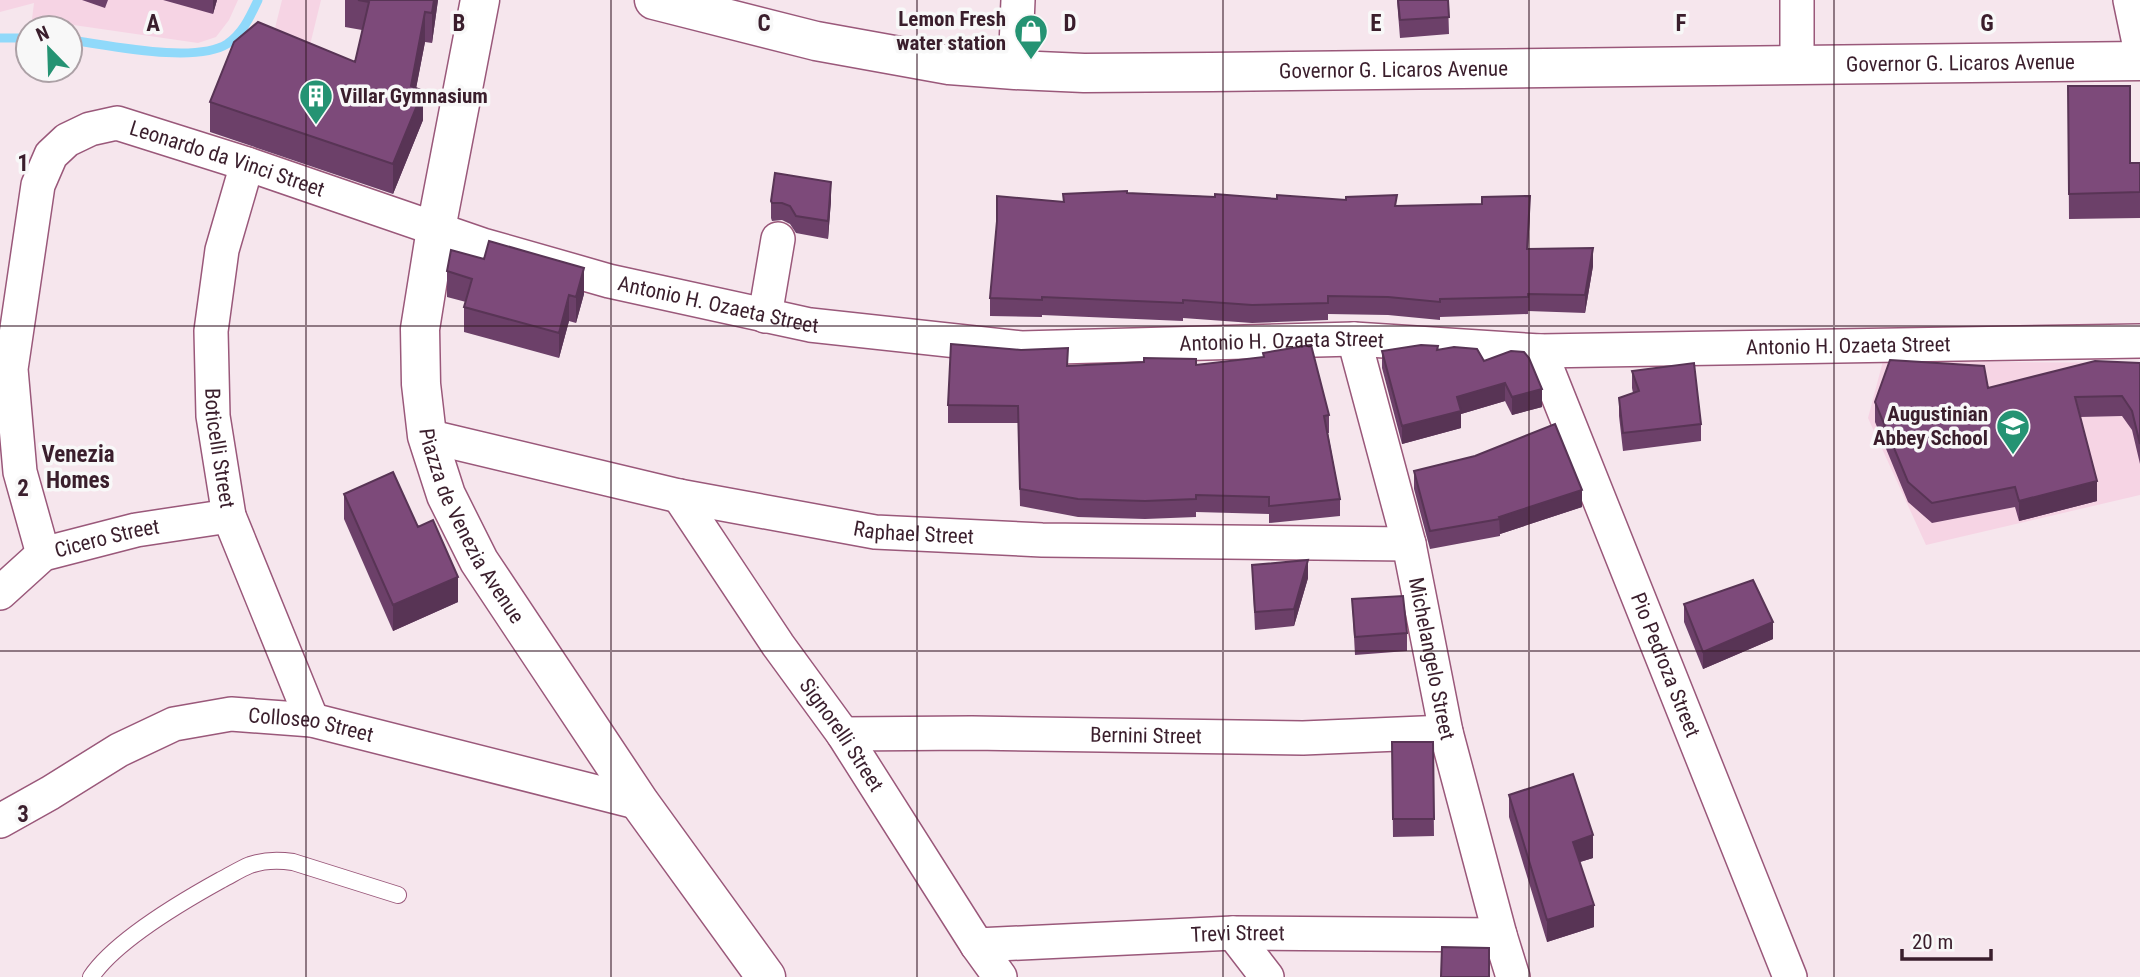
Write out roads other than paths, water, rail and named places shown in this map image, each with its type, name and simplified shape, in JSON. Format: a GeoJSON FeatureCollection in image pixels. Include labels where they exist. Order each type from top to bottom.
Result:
{"type":"FeatureCollection","features":[{"type":"Feature","properties":{"kind":"street","name":"Piazza de Venezia Avenue"},"geometry":{"type":"LineString","coordinates":[[480,0],[436,229],[420,329],[421,384],[427,436],[446,495],[479,561],[640,803],[766,977]]}},
{"type":"Feature","properties":{"kind":"street","name":"Governor G. Licaros Avenue"},"geometry":{"type":"LineString","coordinates":[[654,0],[816,41],[949,65],[1084,73],[2140,61]]}},
{"type":"Feature","properties":{"kind":"street"},"geometry":{"type":"LineString","coordinates":[[1015,70],[1018,0]]}},
{"type":"Feature","properties":{"kind":"street"},"geometry":{"type":"LineString","coordinates":[[1797,0],[1797,66]]}},
{"type":"Feature","properties":{"kind":"street"},"geometry":{"type":"LineString","coordinates":[[2130,0],[2140,48]]}},
{"type":"Feature","properties":{"kind":"street","name":"Leonardo da Vinci Street"},"geometry":{"type":"LineString","coordinates":[[43,554],[20,472],[11,369],[37,185],[51,155],[67,140],[90,129],[117,123],[436,229]]}},
{"type":"Feature","properties":{"kind":"street","name":"Boticelli Street"},"geometry":{"type":"LineString","coordinates":[[247,164],[222,250],[211,331],[213,416],[229,516],[312,720]]}},
{"type":"Feature","properties":{"kind":"street","name":"Antonio H. Ozaeta Street"},"geometry":{"type":"LineString","coordinates":[[436,229],[609,281],[765,316],[810,325],[1021,348],[1354,339],[1539,351],[2140,341]]}},
{"type":"Feature","properties":{"kind":"street"},"geometry":{"type":"LineString","coordinates":[[765,316],[778,239]]}},
{"type":"Feature","properties":{"kind":"street","name":"Michelangelo Street"},"geometry":{"type":"LineString","coordinates":[[1354,339],[1409,544],[1446,732],[1513,977]]}},
{"type":"Feature","properties":{"kind":"street","name":"Pio Pedroza Street"},"geometry":{"type":"LineString","coordinates":[[1539,351],[1790,977]]}},
{"type":"Feature","properties":{"kind":"street","name":"Raphael Street"},"geometry":{"type":"LineString","coordinates":[[427,436],[679,496],[875,532],[1042,540],[1409,544]]}},
{"type":"Feature","properties":{"kind":"street","name":"Signorelli Street"},"geometry":{"type":"LineString","coordinates":[[679,496],[778,645],[844,734],[1000,977]]}},
{"type":"Feature","properties":{"kind":"street","name":"Cicero Street"},"geometry":{"type":"LineString","coordinates":[[0,593],[43,554],[136,530],[229,516]]}},
{"type":"Feature","properties":{"kind":"street","name":"Colloseo Street"},"geometry":{"type":"LineString","coordinates":[[0,821],[120,750],[174,724],[231,714],[312,720],[640,803]]}},
{"type":"Feature","properties":{"kind":"street","name":"Bernini Street"},"geometry":{"type":"LineString","coordinates":[[844,734],[972,733],[1303,738],[1446,732]]}},
{"type":"Feature","properties":{"kind":"street"},"geometry":{"type":"LineString","coordinates":[[1233,933],[1267,977]]}},
{"type":"Feature","properties":{"kind":"street","name":"Trevi Street"},"geometry":{"type":"LineString","coordinates":[[977,944],[1233,933],[1500,935]]}},
{"type":"Feature","properties":{"kind":"lane"},"geometry":{"type":"LineString","coordinates":[[91,977],[107,958],[130,938],[198,893],[251,864],[293,862],[398,894]]}},
{"type":"Feature","properties":{"kind":"waterway"},"geometry":{"type":"LineString","coordinates":[[84,42],[173,53],[213,50],[227,44],[242,30],[258,0]]}},
{"type":"Feature","properties":{"kind":"waterway"},"geometry":{"type":"LineString","coordinates":[[0,38],[14,38]]}},
{"type":"Feature","properties":{"kind":"place","name":"Lemon Fresh water station"},"geometry":{"type":"Point","coordinates":[1031,61]}},
{"type":"Feature","properties":{"kind":"place","name":"Villar Gymnasium"},"geometry":{"type":"Point","coordinates":[316,126]}},
{"type":"Feature","properties":{"kind":"place","name":"Augustinian Abbey School"},"geometry":{"type":"Point","coordinates":[2013,456]}},
{"type":"Feature","properties":{"kind":"district","name":"Venezia Homes"},"geometry":{"type":"Point","coordinates":[78,467]}}]}
